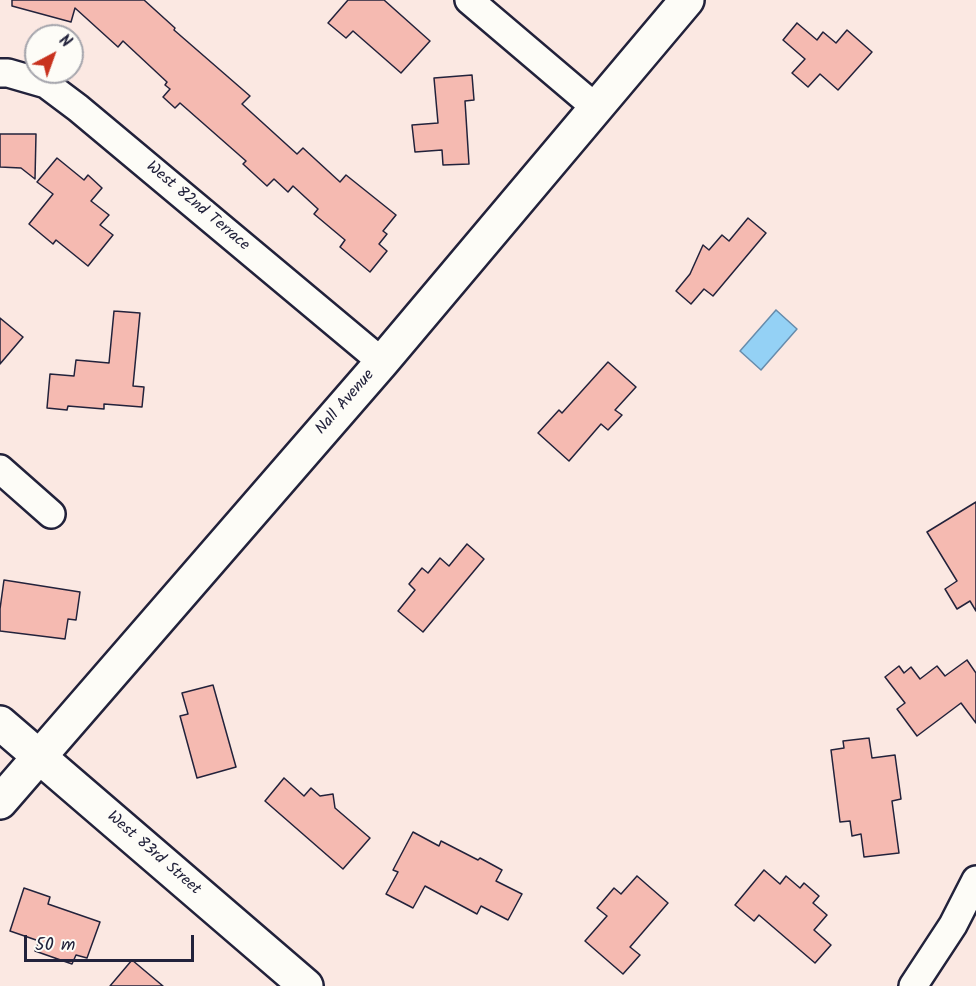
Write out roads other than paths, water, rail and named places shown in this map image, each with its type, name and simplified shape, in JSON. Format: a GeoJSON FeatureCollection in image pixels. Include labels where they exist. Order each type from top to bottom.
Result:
{"type":"FeatureCollection","features":[{"type":"Feature","properties":{"kind":"main road","name":"Nall Avenue"},"geometry":{"type":"LineString","coordinates":[[0,802],[382,362],[687,0]]}},
{"type":"Feature","properties":{"kind":"main road","name":"West 83rd Street"},"geometry":{"type":"LineString","coordinates":[[0,723],[306,986]]}},
{"type":"Feature","properties":{"kind":"street"},"geometry":{"type":"LineString","coordinates":[[470,0],[595,107]]}},
{"type":"Feature","properties":{"kind":"street","name":"West 82nd Terrace"},"geometry":{"type":"LineString","coordinates":[[0,73],[8,73],[46,84],[78,108],[382,362]]}},
{"type":"Feature","properties":{"kind":"street"},"geometry":{"type":"LineString","coordinates":[[0,469],[51,514]]}},
{"type":"Feature","properties":{"kind":"street"},"geometry":{"type":"LineString","coordinates":[[913,986],[952,925],[976,880]]}},
{"type":"Feature","properties":{"kind":"water"},"geometry":{"type":"Polygon","coordinates":[[[776,310],[797,329],[761,370],[740,351],[776,310]]]}}]}
